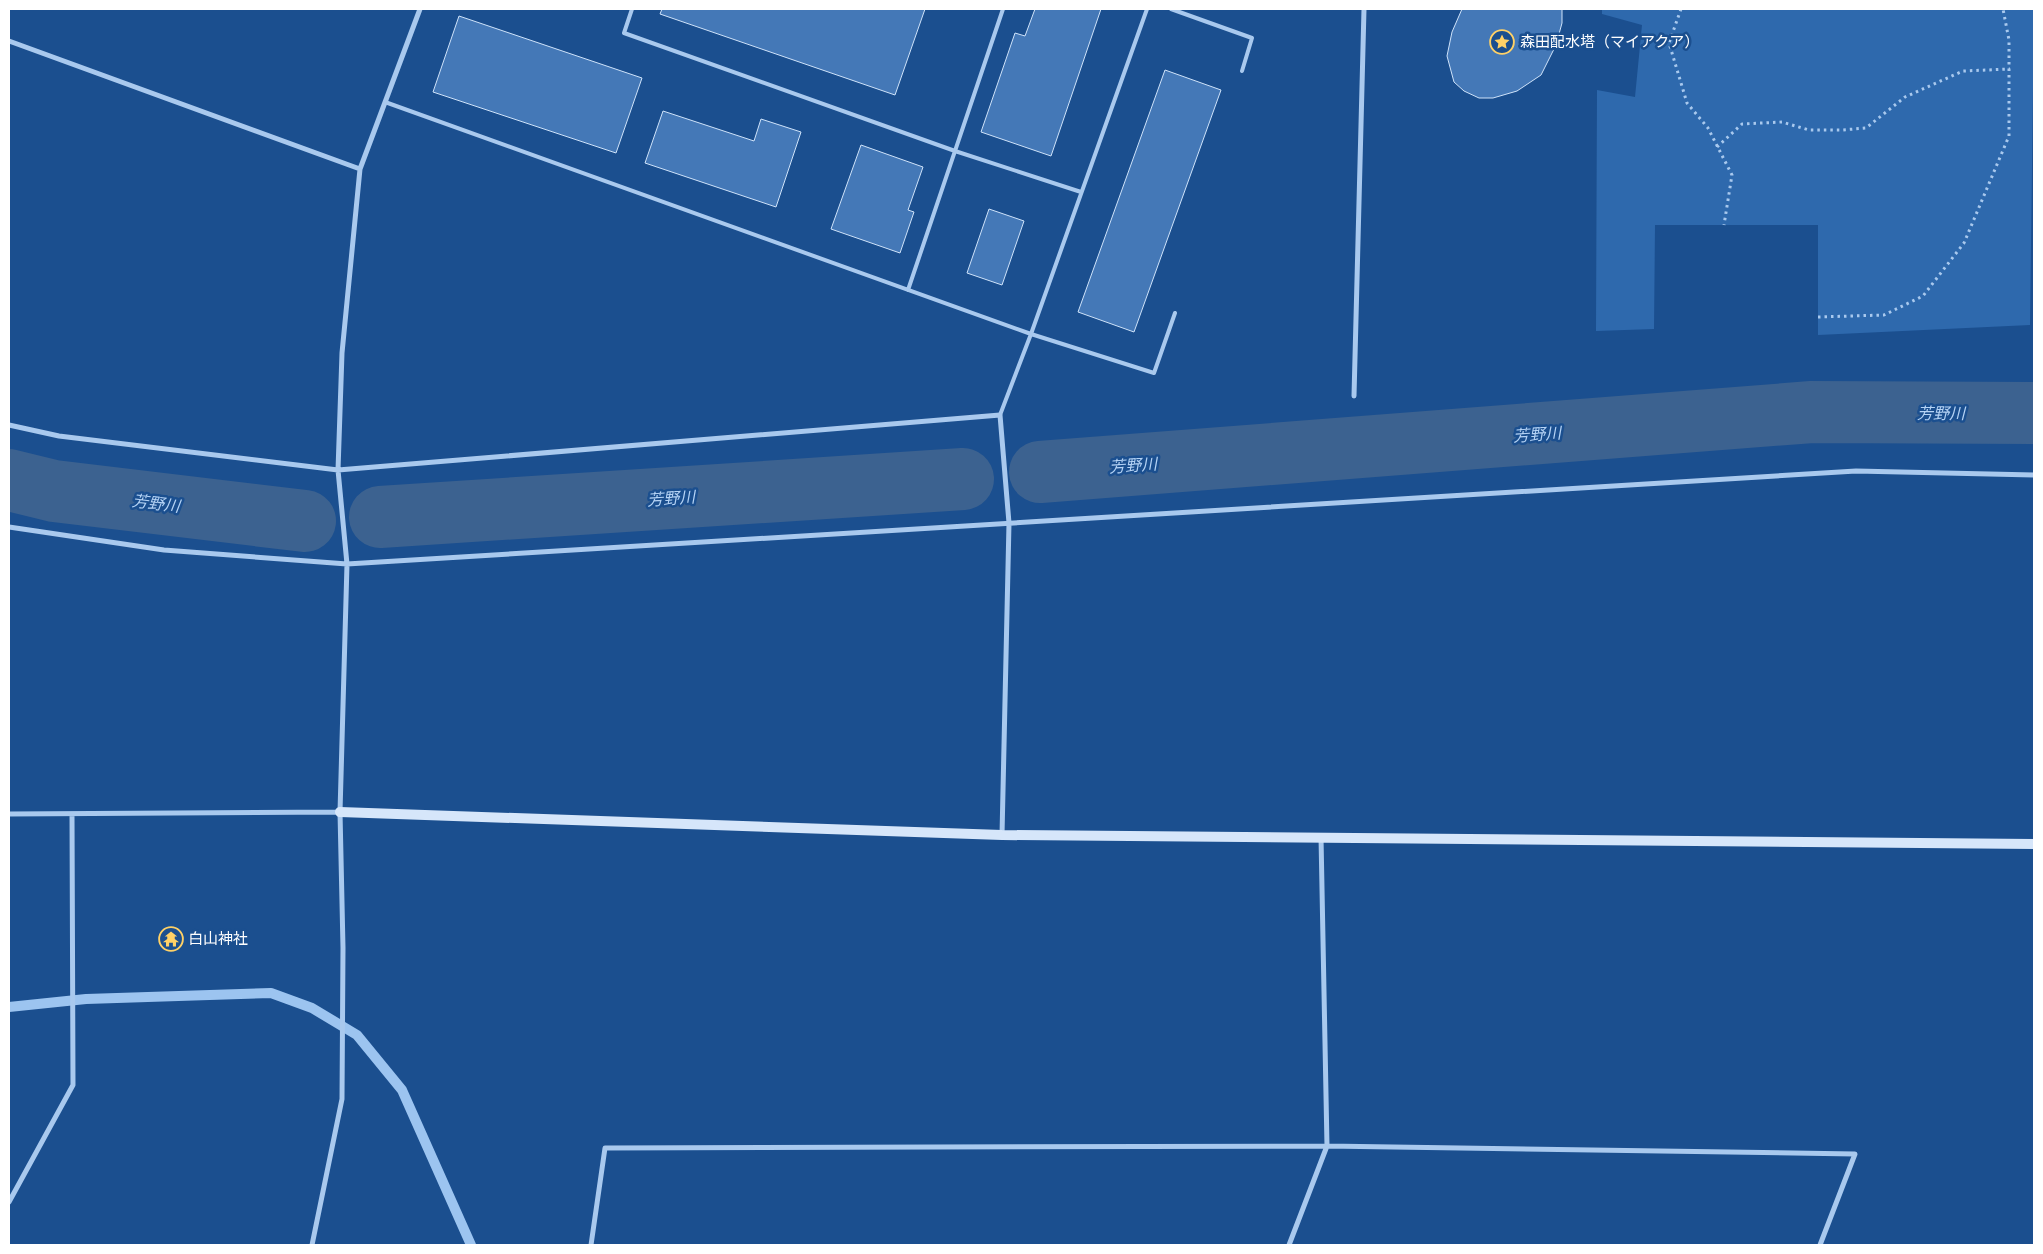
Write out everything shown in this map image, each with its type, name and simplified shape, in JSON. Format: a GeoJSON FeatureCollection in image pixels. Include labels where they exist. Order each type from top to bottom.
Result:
{"type":"FeatureCollection","features":[{"type":"Feature","properties":{"kind":"street"},"geometry":{"type":"LineString","coordinates":[[312,1245],[342,1099],[343,948],[340,812],[347,564],[338,470],[342,353],[360,170],[420,9]]}},
{"type":"Feature","properties":{"kind":"street"},"geometry":{"type":"LineString","coordinates":[[1354,396],[1364,9]]}},
{"type":"Feature","properties":{"kind":"street"},"geometry":{"type":"LineString","coordinates":[[9,41],[360,170]]}},
{"type":"Feature","properties":{"kind":"street"},"geometry":{"type":"LineString","coordinates":[[9,425],[59,436],[338,470],[1000,416],[1009,523],[1002,834]]}},
{"type":"Feature","properties":{"kind":"street"},"geometry":{"type":"LineString","coordinates":[[9,527],[164,550],[347,564],[1856,471],[2034,475]]}},
{"type":"Feature","properties":{"kind":"street"},"geometry":{"type":"LineString","coordinates":[[9,814],[340,812],[1002,834],[2034,844]]}},
{"type":"Feature","properties":{"kind":"street"},"geometry":{"type":"LineString","coordinates":[[9,1202],[73,1085],[72,814]]}},
{"type":"Feature","properties":{"kind":"street"},"geometry":{"type":"LineString","coordinates":[[1289,1245],[1327,1146],[1321,836]]}},
{"type":"Feature","properties":{"kind":"street"},"geometry":{"type":"LineString","coordinates":[[591,1245],[605,1148],[1327,1146],[1855,1154],[1820,1245]]}},
{"type":"Feature","properties":{"kind":"lane"},"geometry":{"type":"LineString","coordinates":[[632,9],[624,33],[955,151],[1081,192]]}},
{"type":"Feature","properties":{"kind":"lane"},"geometry":{"type":"LineString","coordinates":[[908,290],[1003,9]]}},
{"type":"Feature","properties":{"kind":"lane"},"geometry":{"type":"LineString","coordinates":[[1000,416],[1147,9]]}},
{"type":"Feature","properties":{"kind":"lane"},"geometry":{"type":"LineString","coordinates":[[1171,9],[1252,38],[1242,71]]}},
{"type":"Feature","properties":{"kind":"lane"},"geometry":{"type":"LineString","coordinates":[[385,102],[1031,334],[1154,373],[1175,313]]}},
{"type":"Feature","properties":{"kind":"path"},"geometry":{"type":"LineString","coordinates":[[1681,9],[1669,43],[1687,103],[1708,128],[1732,175],[1724,225]]}},
{"type":"Feature","properties":{"kind":"path"},"geometry":{"type":"LineString","coordinates":[[1818,317],[1884,315],[1923,296],[1964,243],[2009,136],[2009,40],[2003,9]]}},
{"type":"Feature","properties":{"kind":"path"},"geometry":{"type":"LineString","coordinates":[[1717,147],[1742,124],[1782,122],[1809,130],[1866,128],[1905,97],[1963,71],[2010,69]]}},
{"type":"Feature","properties":{"kind":"shaded area"},"geometry":{"type":"Polygon","coordinates":[[[1602,9],[2034,9],[2030,325],[1818,335],[1818,225],[1655,225],[1654,329],[1596,331],[1597,90],[1635,97],[1642,25],[1602,14],[1602,9]]]}},
{"type":"Feature","properties":{"kind":"building"},"geometry":{"type":"Polygon","coordinates":[[[662,9],[925,9],[895,95],[660,14],[662,9]]]}},
{"type":"Feature","properties":{"kind":"building"},"geometry":{"type":"Polygon","coordinates":[[[1035,9],[1101,9],[1051,156],[981,132],[1015,33],[1025,36],[1035,9]]]}},
{"type":"Feature","properties":{"kind":"building"},"geometry":{"type":"Polygon","coordinates":[[[1462,9],[1562,9],[1562,23],[1556,45],[1541,75],[1517,91],[1493,98],[1479,98],[1464,91],[1454,82],[1447,56],[1452,32],[1462,9]]]}},
{"type":"Feature","properties":{"kind":"building"},"geometry":{"type":"Polygon","coordinates":[[[459,16],[642,78],[616,153],[433,92],[459,16]]]}},
{"type":"Feature","properties":{"kind":"building"},"geometry":{"type":"Polygon","coordinates":[[[1165,70],[1221,90],[1134,332],[1078,312],[1165,70]]]}},
{"type":"Feature","properties":{"kind":"building"},"geometry":{"type":"Polygon","coordinates":[[[663,111],[754,141],[761,119],[801,132],[776,207],[645,163],[663,111]]]}},
{"type":"Feature","properties":{"kind":"building"},"geometry":{"type":"Polygon","coordinates":[[[861,145],[923,167],[908,210],[914,212],[900,253],[831,229],[861,145]]]}},
{"type":"Feature","properties":{"kind":"building"},"geometry":{"type":"Polygon","coordinates":[[[989,209],[1024,221],[1002,285],[967,273],[989,209]]]}},
{"type":"Feature","properties":{"kind":"waterway","name":"芳野川"},"geometry":{"type":"LineString","coordinates":[[1040,472],[1812,412],[2034,413]]}},
{"type":"Feature","properties":{"kind":"waterway","name":"芳野川"},"geometry":{"type":"LineString","coordinates":[[380,517],[963,479]]}},
{"type":"Feature","properties":{"kind":"waterway","name":"芳野川"},"geometry":{"type":"LineString","coordinates":[[9,480],[54,491],[305,521]]}},
{"type":"Feature","properties":{"kind":"waterway"},"geometry":{"type":"LineString","coordinates":[[9,1007],[86,999],[271,993],[312,1008],[357,1035],[402,1090],[471,1245]]}},
{"type":"Feature","properties":{"kind":"place","name":"森田配水塔（マイアクア）"},"geometry":{"type":"Point","coordinates":[1502,42]}},
{"type":"Feature","properties":{"kind":"place","name":"白山神社"},"geometry":{"type":"Point","coordinates":[171,939]}}]}
